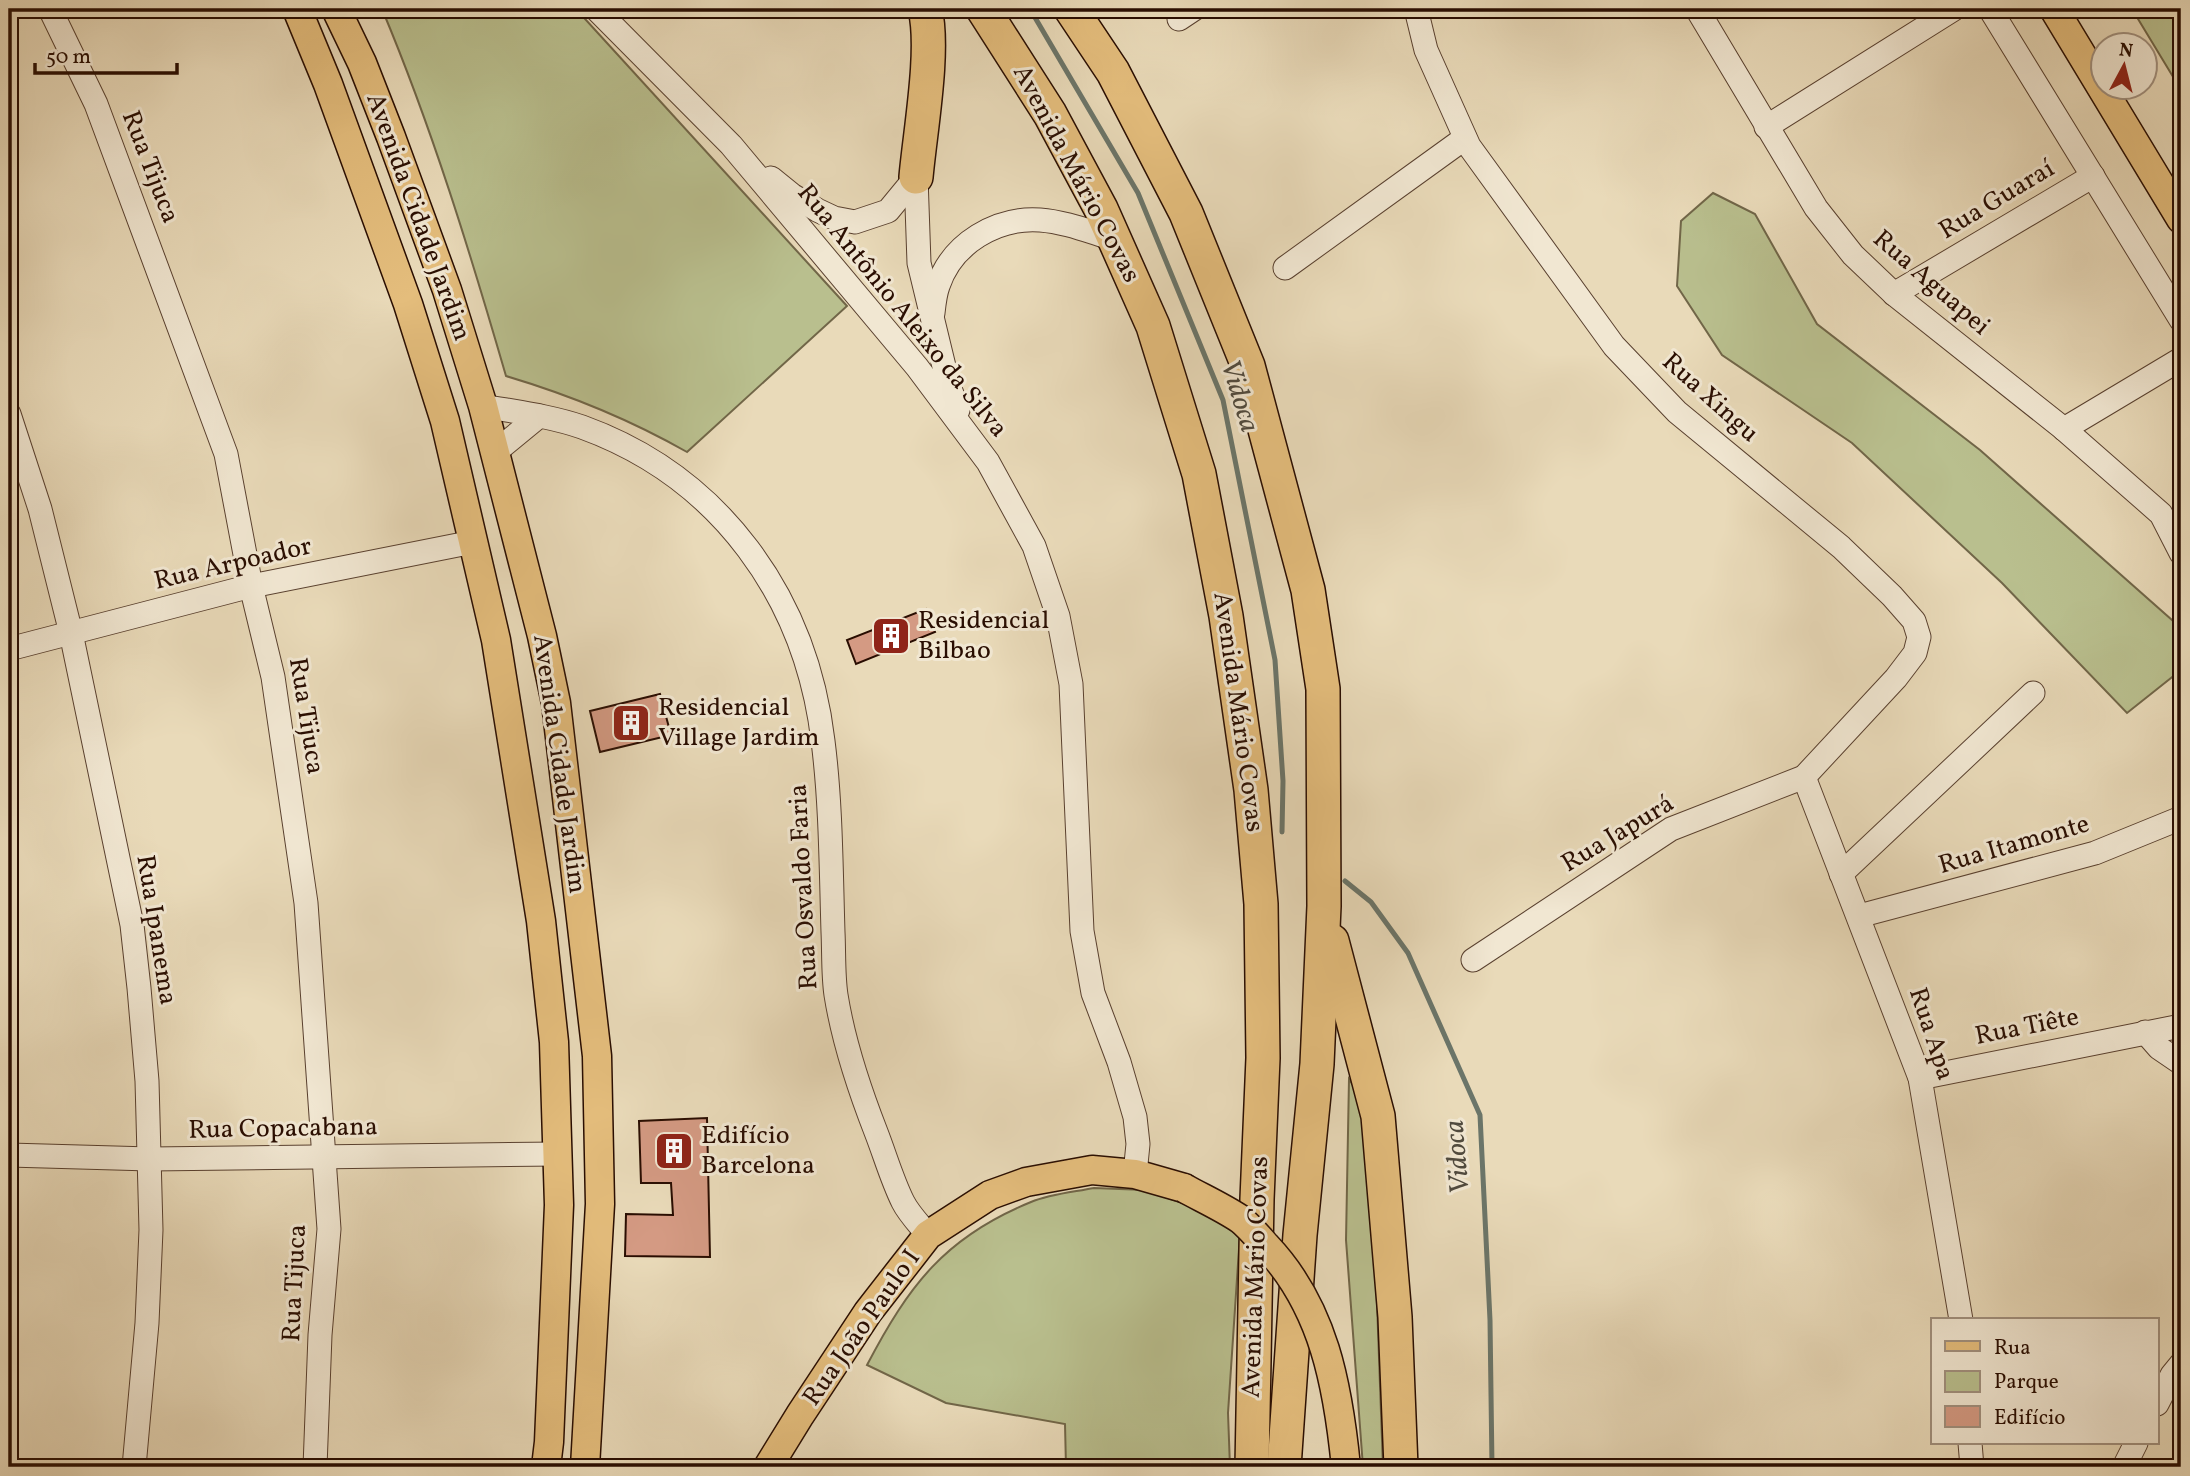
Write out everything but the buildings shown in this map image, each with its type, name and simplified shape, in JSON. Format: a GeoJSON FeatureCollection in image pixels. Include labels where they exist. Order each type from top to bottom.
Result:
{"type":"FeatureCollection","features":[{"type":"Feature","properties":{"kind":"highway"},"geometry":{"type":"LineString","coordinates":[[916,177],[927,66],[928,20],[925,9]]}},
{"type":"Feature","properties":{"kind":"highway","name":"Avenida Mário Covas"},"geometry":{"type":"LineString","coordinates":[[983,9],[1051,114],[1114,239],[1153,326],[1199,474],[1226,616],[1251,790],[1261,904],[1263,1058],[1257,1199],[1252,1467]]}},
{"type":"Feature","properties":{"kind":"highway","name":"Avenida Mário Covas"},"geometry":{"type":"LineString","coordinates":[[1071,9],[1113,72],[1186,213],[1248,366],[1308,590],[1323,689],[1324,906],[1317,1064],[1300,1235],[1284,1467]]}},
{"type":"Feature","properties":{"kind":"highway"},"geometry":{"type":"LineString","coordinates":[[1324,906],[1378,1116],[1395,1317],[1401,1467]]}},
{"type":"Feature","properties":{"kind":"main road","name":"Avenida Cidade Jardim"},"geometry":{"type":"LineString","coordinates":[[297,9],[328,84],[408,304],[445,421],[496,640],[541,921],[554,1042],[559,1205],[546,1467]]}},
{"type":"Feature","properties":{"kind":"main road","name":"Avenida Cidade Jardim"},"geometry":{"type":"LineString","coordinates":[[336,9],[362,63],[447,290],[483,406],[542,636],[556,704],[597,1056],[600,1204],[585,1467]]}},
{"type":"Feature","properties":{"kind":"main road"},"geometry":{"type":"LineString","coordinates":[[2054,9],[2181,219]]}},
{"type":"Feature","properties":{"kind":"main road","name":"Rua João Paulo I"},"geometry":{"type":"LineString","coordinates":[[768,1467],[868,1312],[928,1235],[989,1195],[1026,1182],[1092,1170],[1135,1174],[1184,1188],[1242,1220],[1296,1282],[1312,1312],[1325,1350],[1341,1416],[1346,1467]]}},
{"type":"Feature","properties":{"kind":"main road"},"geometry":{"type":"LineString","coordinates":[[559,1205],[600,1204]]}},
{"type":"Feature","properties":{"kind":"street","name":"Rua Tijuca"},"geometry":{"type":"LineString","coordinates":[[50,9],[96,104],[226,454],[251,586],[273,677],[306,903],[328,1229],[314,1467]]}},
{"type":"Feature","properties":{"kind":"street"},"geometry":{"type":"LineString","coordinates":[[596,9],[731,145],[792,195],[834,218],[855,222],[888,211],[916,177]]}},
{"type":"Feature","properties":{"kind":"street","name":"Rua Xingu"},"geometry":{"type":"LineString","coordinates":[[1416,9],[1426,50],[1465,138],[1517,215],[1614,346],[1677,412],[1841,547],[1914,621],[1919,637],[1915,653],[1896,678],[1804,777]]}},
{"type":"Feature","properties":{"kind":"street","name":"Rua Aguapei"},"geometry":{"type":"LineString","coordinates":[[1698,9],[1766,127],[1824,218],[1853,255],[1894,294],[2064,429],[2161,514],[2181,553]]}},
{"type":"Feature","properties":{"kind":"street"},"geometry":{"type":"LineString","coordinates":[[1766,127],[1954,9]]}},
{"type":"Feature","properties":{"kind":"street"},"geometry":{"type":"LineString","coordinates":[[1990,9],[2181,320]]}},
{"type":"Feature","properties":{"kind":"street"},"geometry":{"type":"LineString","coordinates":[[1285,268],[1465,138]]}},
{"type":"Feature","properties":{"kind":"street","name":"Rua Antônio Aleixo da Silva"},"geometry":{"type":"LineString","coordinates":[[731,145],[917,367],[988,462],[1034,546],[1058,616],[1071,684],[1082,931],[1093,993],[1119,1062],[1135,1116],[1138,1144],[1135,1174]]}},
{"type":"Feature","properties":{"kind":"street","name":"Rua Guaraí"},"geometry":{"type":"LineString","coordinates":[[1894,294],[2092,176]]}},
{"type":"Feature","properties":{"kind":"street"},"geometry":{"type":"LineString","coordinates":[[916,177],[919,263],[948,383],[965,431]]}},
{"type":"Feature","properties":{"kind":"street"},"geometry":{"type":"LineString","coordinates":[[932,319],[938,286],[949,263],[970,241],[988,229],[1009,221],[1039,220],[1068,225],[1114,239]]}},
{"type":"Feature","properties":{"kind":"street"},"geometry":{"type":"LineString","coordinates":[[2064,429],[2181,359]]}},
{"type":"Feature","properties":{"kind":"street","name":"Rua Osvaldo Faria"},"geometry":{"type":"LineString","coordinates":[[483,406],[580,426],[611,439],[660,466],[704,499],[746,543],[779,596],[800,639],[813,681],[823,740],[830,818],[836,995],[870,1118],[903,1203],[928,1235]]}},
{"type":"Feature","properties":{"kind":"street","name":"Rua Ipanema"},"geometry":{"type":"LineString","coordinates":[[9,414],[40,509],[71,633],[131,925],[147,1081],[151,1230],[147,1323],[134,1467]]}},
{"type":"Feature","properties":{"kind":"street"},"geometry":{"type":"LineString","coordinates":[[494,453],[539,416]]}},
{"type":"Feature","properties":{"kind":"street","name":"Rua Arpoador"},"geometry":{"type":"LineString","coordinates":[[9,649],[251,586],[473,542]]}},
{"type":"Feature","properties":{"kind":"street"},"geometry":{"type":"LineString","coordinates":[[1841,874],[2033,693]]}},
{"type":"Feature","properties":{"kind":"street","name":"Rua Apa"},"geometry":{"type":"LineString","coordinates":[[1804,777],[1920,1077],[1961,1318]]}},
{"type":"Feature","properties":{"kind":"street","name":"Rua Japurá"},"geometry":{"type":"LineString","coordinates":[[1473,960],[1671,829],[1804,777]]}},
{"type":"Feature","properties":{"kind":"street","name":"Rua Itamonte"},"geometry":{"type":"LineString","coordinates":[[1859,916],[2095,853],[2181,818]]}},
{"type":"Feature","properties":{"kind":"street","name":"Rua Tiête"},"geometry":{"type":"LineString","coordinates":[[1920,1077],[2181,1026]]}},
{"type":"Feature","properties":{"kind":"street"},"geometry":{"type":"LineString","coordinates":[[2145,1032],[2159,1048],[2181,1063]]}},
{"type":"Feature","properties":{"kind":"street","name":"Rua Copacabana"},"geometry":{"type":"LineString","coordinates":[[9,1155],[150,1158],[558,1154]]}},
{"type":"Feature","properties":{"kind":"street"},"geometry":{"type":"LineString","coordinates":[[2158,1402],[2181,1364]]}},
{"type":"Feature","properties":{"kind":"street"},"geometry":{"type":"LineString","coordinates":[[1970,1444],[1972,1467]]}},
{"type":"Feature","properties":{"kind":"street"},"geometry":{"type":"LineString","coordinates":[[2124,1467],[2136,1444]]}},
{"type":"Feature","properties":{"kind":"green space"},"geometry":{"type":"Polygon","coordinates":[[[382,9],[576,9],[847,306],[687,452],[599,409],[506,376],[449,191],[382,9]]]}},
{"type":"Feature","properties":{"kind":"green space"},"geometry":{"type":"Polygon","coordinates":[[[2132,9],[2181,9],[2181,90],[2158,52],[2158,32],[2146,32],[2132,9]]]}},
{"type":"Feature","properties":{"kind":"green space"},"geometry":{"type":"Polygon","coordinates":[[[1713,193],[1755,214],[1817,324],[1980,450],[2181,628],[2181,670],[2127,713],[2002,583],[1852,443],[1722,355],[1677,286],[1681,221],[1713,193]]]}},
{"type":"Feature","properties":{"kind":"green space"},"geometry":{"type":"Polygon","coordinates":[[[1349,1079],[1370,1112],[1383,1467],[1363,1467],[1346,1240],[1349,1079]]]}},
{"type":"Feature","properties":{"kind":"green space"},"geometry":{"type":"Polygon","coordinates":[[[1094,1188],[1145,1190],[1188,1205],[1240,1234],[1228,1413],[1230,1467],[1066,1467],[1065,1424],[946,1403],[867,1365],[915,1287],[952,1248],[975,1231],[1031,1202],[1094,1188]]]}},
{"type":"Feature","properties":{"kind":"waterway","name":"Vidoca"},"geometry":{"type":"LineString","coordinates":[[1030,9],[1138,193],[1223,400],[1275,660],[1283,781],[1282,832]]}},
{"type":"Feature","properties":{"kind":"waterway","name":"Vidoca"},"geometry":{"type":"LineString","coordinates":[[1345,881],[1371,902],[1408,953],[1480,1115],[1490,1320],[1492,1467]]}},
{"type":"Feature","properties":{"kind":"place","name":"Residencial Bilbao"},"geometry":{"type":"Point","coordinates":[891,636]}},
{"type":"Feature","properties":{"kind":"place","name":"Residencial Village Jardim"},"geometry":{"type":"Point","coordinates":[631,723]}},
{"type":"Feature","properties":{"kind":"place","name":"Edifício Barcelona"},"geometry":{"type":"Point","coordinates":[674,1151]}}]}
